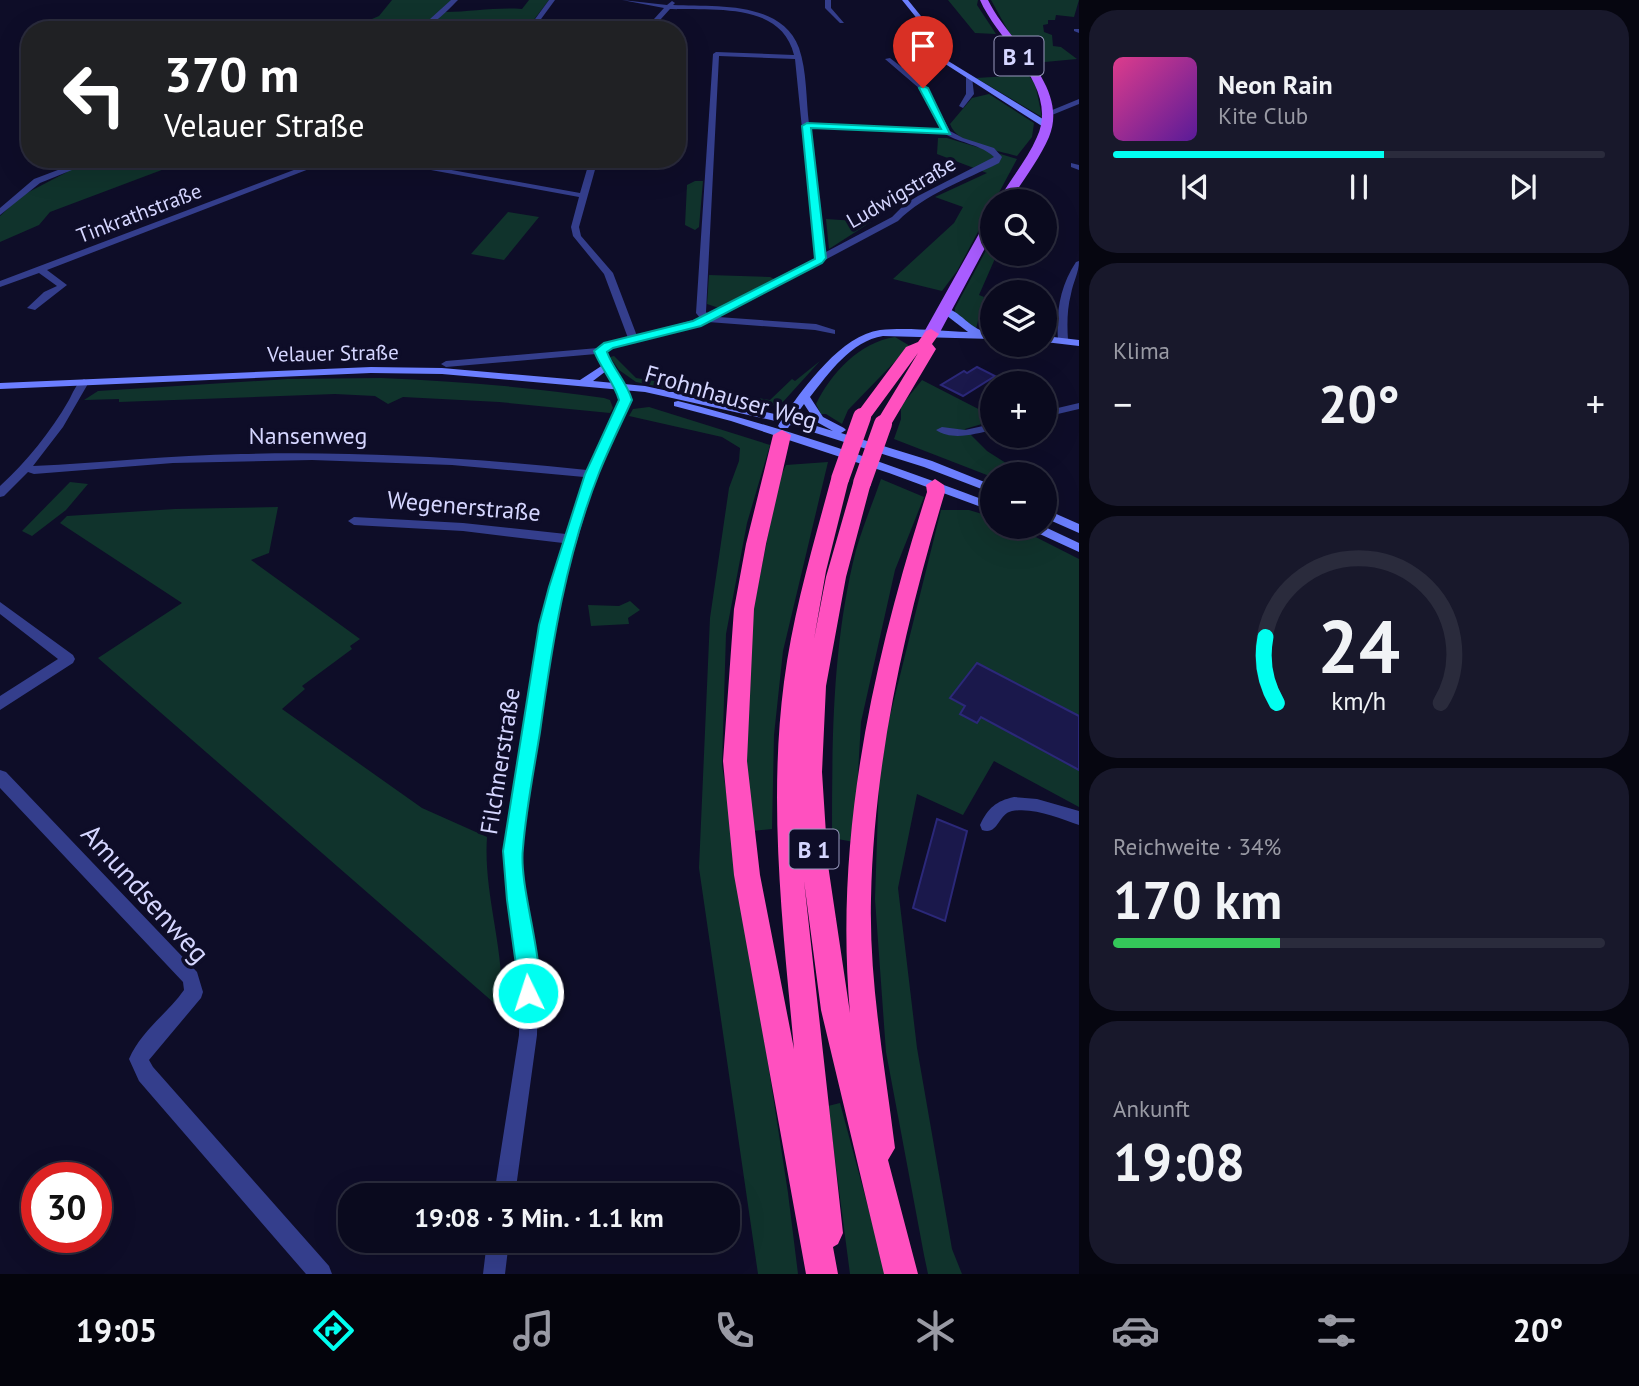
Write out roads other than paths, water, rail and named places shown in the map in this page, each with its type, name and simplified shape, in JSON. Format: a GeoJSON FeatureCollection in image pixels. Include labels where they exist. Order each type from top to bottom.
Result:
{"type":"FeatureCollection","features":[{"type":"Feature","properties":{"kind":"highway"},"geometry":{"type":"LineString","coordinates":[[832,1274],[790,865],[789,769],[795,681],[816,571],[851,481],[862,417],[912,351],[928,339]]}},
{"type":"Feature","properties":{"kind":"highway","name":"B 1"},"geometry":{"type":"LineString","coordinates":[[901,1274],[835,1010],[815,865],[810,772],[814,686],[851,481],[928,349],[928,339]]}},
{"type":"Feature","properties":{"kind":"highway"},"geometry":{"type":"LineString","coordinates":[[784,427],[756,544],[744,609],[735,761],[747,875],[822,1274]]}},
{"type":"Feature","properties":{"kind":"highway"},"geometry":{"type":"LineString","coordinates":[[891,1241],[864,1014],[859,876],[863,811],[880,701],[905,599],[936,492],[932,475]]}},
{"type":"Feature","properties":{"kind":"main road"},"geometry":{"type":"LineString","coordinates":[[905,0],[930,31],[930,50],[1048,126]]}},
{"type":"Feature","properties":{"kind":"main road","name":"B 1"},"geometry":{"type":"LineString","coordinates":[[984,0],[1012,48],[1038,79],[1049,113],[1048,126],[1011,189]]}},
{"type":"Feature","properties":{"kind":"main road","name":"B 1"},"geometry":{"type":"LineString","coordinates":[[928,339],[980,245]]}},
{"type":"Feature","properties":{"kind":"main road"},"geometry":{"type":"LineString","coordinates":[[945,310],[980,336]]}},
{"type":"Feature","properties":{"kind":"main road"},"geometry":{"type":"LineString","coordinates":[[784,427],[805,398],[859,340],[883,333],[928,339],[980,336]]}},
{"type":"Feature","properties":{"kind":"main road"},"geometry":{"type":"LineString","coordinates":[[1057,340],[1079,342]]}},
{"type":"Feature","properties":{"kind":"main road"},"geometry":{"type":"LineString","coordinates":[[582,384],[606,366]]}},
{"type":"Feature","properties":{"kind":"main road","name":"Velauer Straße"},"geometry":{"type":"LineString","coordinates":[[0,386],[371,370],[442,371],[622,389]]}},
{"type":"Feature","properties":{"kind":"main road","name":"Frohnhauser Weg"},"geometry":{"type":"LineString","coordinates":[[622,389],[784,427],[932,475],[980,501]]}},
{"type":"Feature","properties":{"kind":"main road"},"geometry":{"type":"LineString","coordinates":[[805,398],[819,419],[834,428],[943,462],[980,482]]}},
{"type":"Feature","properties":{"kind":"main road","name":"Frohnhauser Weg"},"geometry":{"type":"LineString","coordinates":[[784,427],[932,475],[980,485]]}},
{"type":"Feature","properties":{"kind":"main road"},"geometry":{"type":"LineString","coordinates":[[1057,519],[1079,529]]}},
{"type":"Feature","properties":{"kind":"main road"},"geometry":{"type":"LineString","coordinates":[[1057,538],[1079,548]]}},
{"type":"Feature","properties":{"kind":"street"},"geometry":{"type":"LineString","coordinates":[[430,21],[455,0]]}},
{"type":"Feature","properties":{"kind":"street"},"geometry":{"type":"LineString","coordinates":[[537,21],[552,0]]}},
{"type":"Feature","properties":{"kind":"street"},"geometry":{"type":"LineString","coordinates":[[625,0],[669,7],[721,6],[760,13],[790,37],[796,46],[798,57],[820,258]]}},
{"type":"Feature","properties":{"kind":"street"},"geometry":{"type":"LineString","coordinates":[[656,21],[676,0]]}},
{"type":"Feature","properties":{"kind":"street"},"geometry":{"type":"LineString","coordinates":[[828,0],[828,8],[842,22]]}},
{"type":"Feature","properties":{"kind":"street"},"geometry":{"type":"LineString","coordinates":[[707,320],[701,313],[716,54],[798,57]]}},
{"type":"Feature","properties":{"kind":"street"},"geometry":{"type":"LineString","coordinates":[[888,58],[923,88],[947,132]]}},
{"type":"Feature","properties":{"kind":"street"},"geometry":{"type":"LineString","coordinates":[[963,106],[971,94],[969,77]]}},
{"type":"Feature","properties":{"kind":"street"},"geometry":{"type":"LineString","coordinates":[[1049,113],[1079,101]]}},
{"type":"Feature","properties":{"kind":"street"},"geometry":{"type":"LineString","coordinates":[[807,126],[947,132]]}},
{"type":"Feature","properties":{"kind":"street","name":"Ludwigstraße"},"geometry":{"type":"LineString","coordinates":[[707,320],[895,219],[921,198],[996,161],[996,153],[960,140],[947,132]]}},
{"type":"Feature","properties":{"kind":"street"},"geometry":{"type":"LineString","coordinates":[[0,212],[37,181],[71,168]]}},
{"type":"Feature","properties":{"kind":"street","name":"Tinkrathstraße"},"geometry":{"type":"LineString","coordinates":[[0,284],[307,168]]}},
{"type":"Feature","properties":{"kind":"street"},"geometry":{"type":"LineString","coordinates":[[426,168],[584,196]]}},
{"type":"Feature","properties":{"kind":"street"},"geometry":{"type":"LineString","coordinates":[[592,168],[575,227],[577,236],[607,272],[633,339]]}},
{"type":"Feature","properties":{"kind":"street"},"geometry":{"type":"LineString","coordinates":[[1063,340],[1067,291],[1070,279],[1079,264]]}},
{"type":"Feature","properties":{"kind":"street"},"geometry":{"type":"LineString","coordinates":[[32,308],[62,285],[40,269]]}},
{"type":"Feature","properties":{"kind":"street"},"geometry":{"type":"LineString","coordinates":[[446,364],[600,351],[633,339],[707,320],[816,327],[831,332]]}},
{"type":"Feature","properties":{"kind":"street"},"geometry":{"type":"LineString","coordinates":[[600,351],[606,366],[622,389]]}},
{"type":"Feature","properties":{"kind":"street"},"geometry":{"type":"LineString","coordinates":[[0,493],[65,418],[84,382]]}},
{"type":"Feature","properties":{"kind":"street","name":"Filchnerstraße"},"geometry":{"type":"LineString","coordinates":[[506,1183],[528,1035],[528,973],[516,900],[513,851],[547,625],[570,539],[592,474],[624,405],[622,389]]}},
{"type":"Feature","properties":{"kind":"street"},"geometry":{"type":"LineString","coordinates":[[1057,411],[1079,406]]}},
{"type":"Feature","properties":{"kind":"street"},"geometry":{"type":"LineString","coordinates":[[942,430],[965,433],[980,430]]}},
{"type":"Feature","properties":{"kind":"street","name":"Nansenweg"},"geometry":{"type":"LineString","coordinates":[[24,468],[34,470],[189,457],[309,455],[423,458],[592,474]]}},
{"type":"Feature","properties":{"kind":"street","name":"Wegenerstraße"},"geometry":{"type":"LineString","coordinates":[[355,521],[463,527],[570,539]]}},
{"type":"Feature","properties":{"kind":"street"},"geometry":{"type":"LineString","coordinates":[[0,607],[68,659],[0,704]]}},
{"type":"Feature","properties":{"kind":"street","name":"Amundsenweg"},"geometry":{"type":"LineString","coordinates":[[0,777],[191,978],[194,992],[183,1010],[146,1043],[139,1059],[146,1074],[321,1274]]}},
{"type":"Feature","properties":{"kind":"street"},"geometry":{"type":"LineString","coordinates":[[988,825],[996,811],[1006,805],[1036,805],[1079,818]]}},
{"type":"Feature","properties":{"kind":"street"},"geometry":{"type":"LineString","coordinates":[[494,1274],[497,1253]]}}]}
